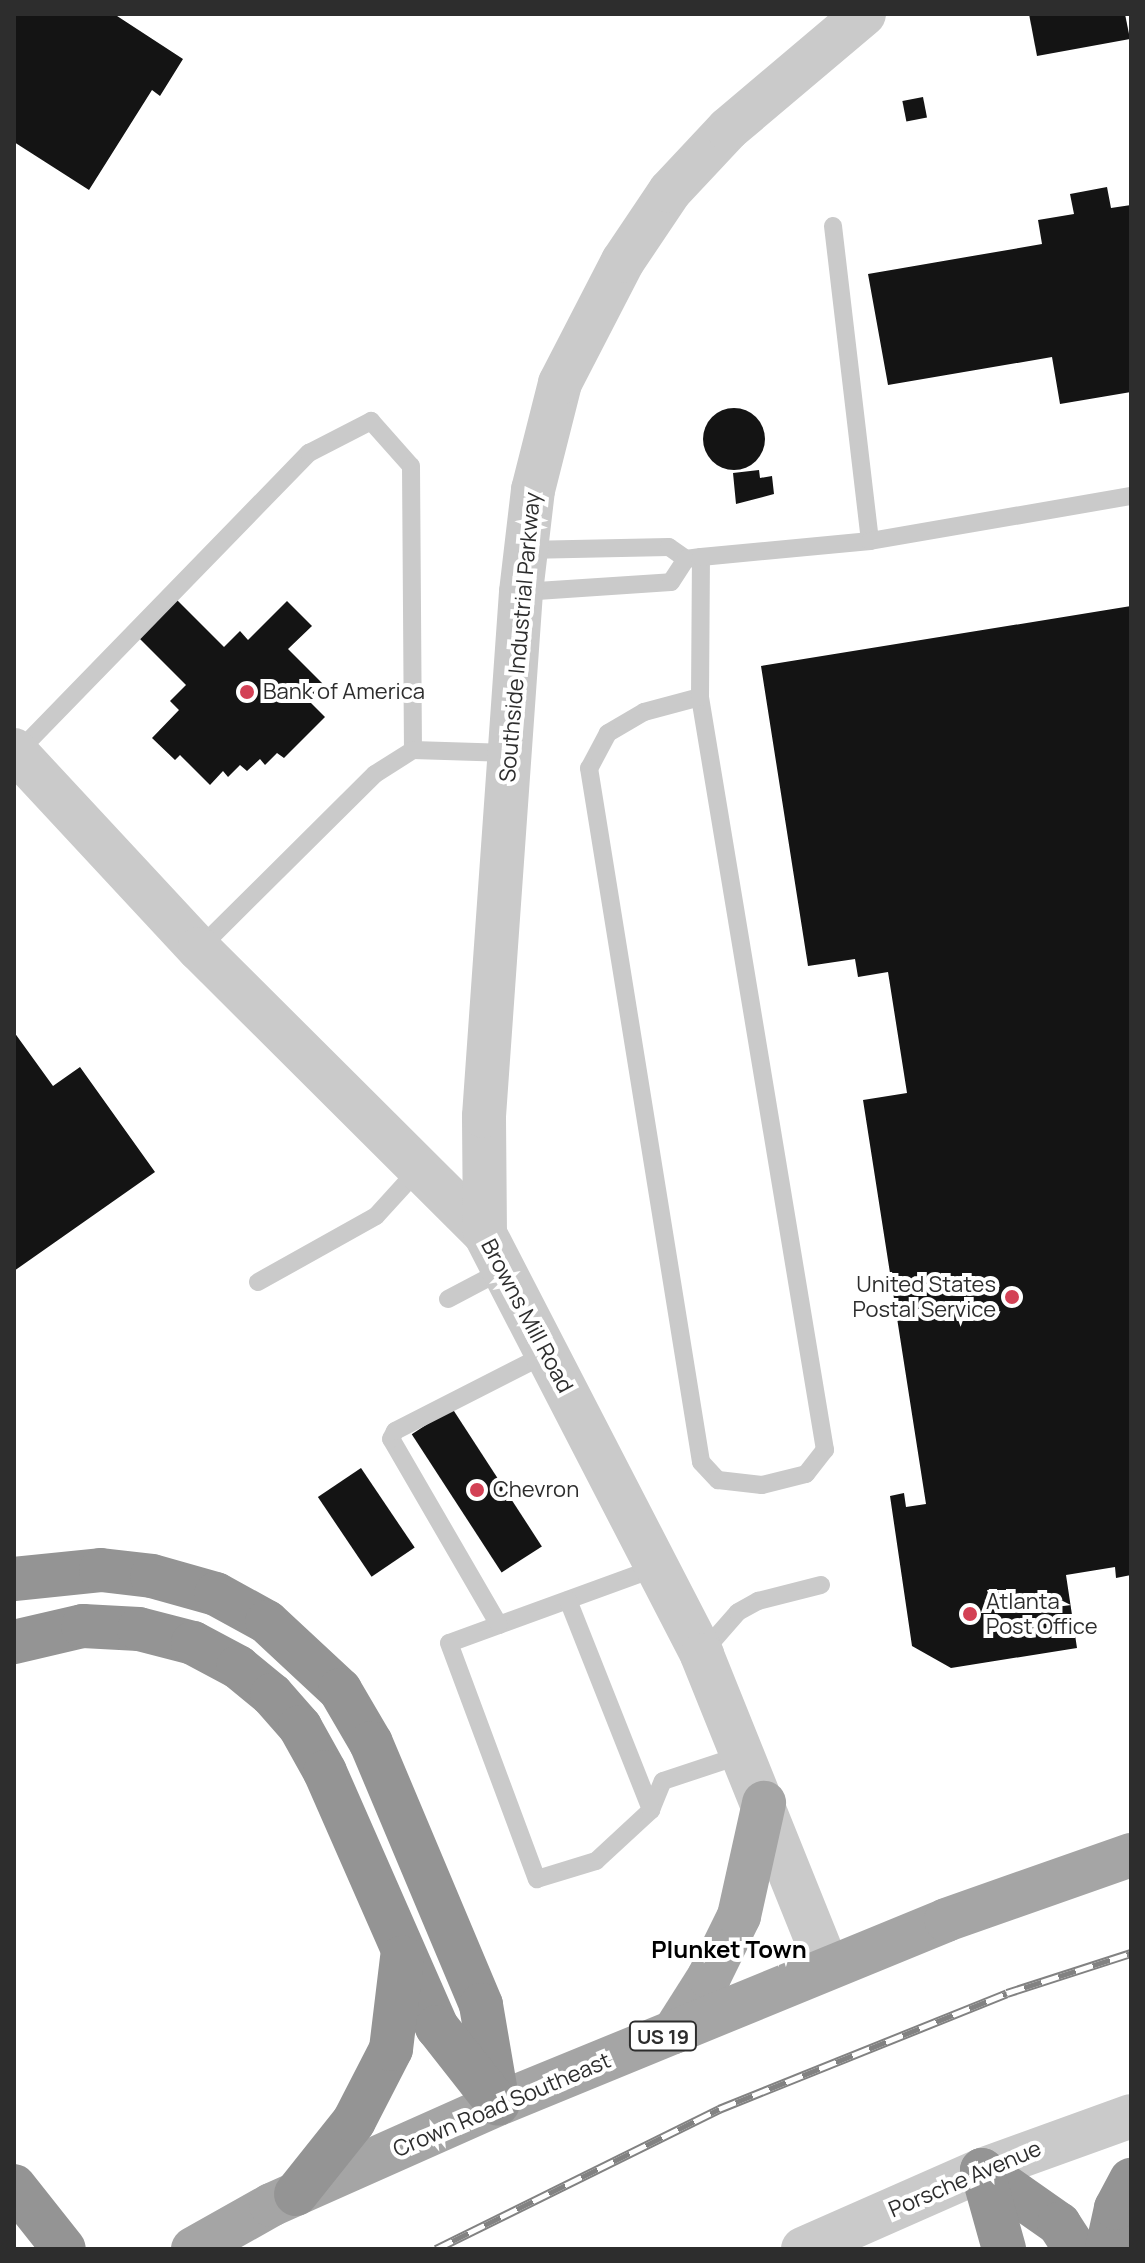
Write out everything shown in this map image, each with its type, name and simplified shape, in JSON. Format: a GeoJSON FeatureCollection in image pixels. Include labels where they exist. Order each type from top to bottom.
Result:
{"type":"FeatureCollection","features":[{"type":"Feature","properties":{"kind":"highway"},"geometry":{"type":"LineString","coordinates":[[14,1579],[101,1570],[152,1576],[216,1594],[267,1622],[340,1690],[371,1743],[481,2005],[498,2104]]}},
{"type":"Feature","properties":{"kind":"highway"},"geometry":{"type":"LineString","coordinates":[[14,1642],[83,1626],[139,1629],[193,1643],[238,1667],[300,1727],[325,1772],[437,2027],[498,2104]]}},
{"type":"Feature","properties":{"kind":"highway"},"geometry":{"type":"LineString","coordinates":[[284,2199],[354,2121],[391,2049],[400,2007],[399,1944]]}},
{"type":"Feature","properties":{"kind":"highway"},"geometry":{"type":"LineString","coordinates":[[982,2170],[1004,2249]]}},
{"type":"Feature","properties":{"kind":"highway"},"geometry":{"type":"LineString","coordinates":[[982,2170],[1059,2224],[1075,2249]]}},
{"type":"Feature","properties":{"kind":"highway"},"geometry":{"type":"LineString","coordinates":[[1107,2249],[1116,2208],[1131,2180]]}},
{"type":"Feature","properties":{"kind":"highway"},"geometry":{"type":"LineString","coordinates":[[14,2186],[64,2249]]}},
{"type":"Feature","properties":{"kind":"highway"},"geometry":{"type":"LineString","coordinates":[[14,2225],[39,2249]]}},
{"type":"Feature","properties":{"kind":"main road"},"geometry":{"type":"LineString","coordinates":[[674,2032],[739,1916],[764,1803]]}},
{"type":"Feature","properties":{"kind":"main road","name":"Crown Road Southeast"},"geometry":{"type":"LineString","coordinates":[[193,2249],[284,2199],[498,2104],[828,1968],[1131,1855]]}},
{"type":"Feature","properties":{"kind":"street","name":"Southside Industrial Parkway"},"geometry":{"type":"LineString","coordinates":[[495,1251],[484,1116],[523,571],[544,436],[560,383],[623,261],[670,191],[728,129],[864,14]]}},
{"type":"Feature","properties":{"kind":"street","name":"Browns Mill Road"},"geometry":{"type":"LineString","coordinates":[[15,752],[199,949],[495,1251],[702,1655],[828,1968]]}},
{"type":"Feature","properties":{"kind":"street","name":"Porsche Avenue"},"geometry":{"type":"LineString","coordinates":[[803,2249],[982,2170],[1131,2116]]}},
{"type":"Feature","properties":{"kind":"lane"},"geometry":{"type":"LineString","coordinates":[[833,226],[870,541]]}},
{"type":"Feature","properties":{"kind":"lane"},"geometry":{"type":"LineString","coordinates":[[15,752],[309,453],[371,421],[411,466],[413,750]]}},
{"type":"Feature","properties":{"kind":"lane"},"geometry":{"type":"LineString","coordinates":[[523,571],[669,547],[694,558],[870,541],[1131,496]]}},
{"type":"Feature","properties":{"kind":"lane"},"geometry":{"type":"LineString","coordinates":[[523,571],[671,582],[694,558]]}},
{"type":"Feature","properties":{"kind":"lane"},"geometry":{"type":"LineString","coordinates":[[694,558],[700,697],[825,1450],[806,1474],[762,1485],[718,1480],[701,1462],[589,768],[608,733],[644,712],[700,697]]}},
{"type":"Feature","properties":{"kind":"lane"},"geometry":{"type":"LineString","coordinates":[[199,949],[375,774],[413,750],[509,753]]}},
{"type":"Feature","properties":{"kind":"lane"},"geometry":{"type":"LineString","coordinates":[[258,1282],[376,1216],[417,1171]]}},
{"type":"Feature","properties":{"kind":"lane"},"geometry":{"type":"LineString","coordinates":[[448,1299],[495,1251]]}},
{"type":"Feature","properties":{"kind":"lane"},"geometry":{"type":"LineString","coordinates":[[499,1625],[391,1439],[395,1431],[548,1353]]}},
{"type":"Feature","properties":{"kind":"lane"},"geometry":{"type":"LineString","coordinates":[[658,1567],[449,1643],[537,1879],[596,1861],[651,1810],[663,1781],[744,1754]]}},
{"type":"Feature","properties":{"kind":"lane"},"geometry":{"type":"LineString","coordinates":[[702,1655],[748,1606],[776,1593],[821,1585]]}},
{"type":"Feature","properties":{"kind":"lane"},"geometry":{"type":"LineString","coordinates":[[568,1600],[651,1810]]}},
{"type":"Feature","properties":{"kind":"building"},"geometry":{"type":"Polygon","coordinates":[[[14,14],[114,14],[183,59],[160,96],[152,90],[89,190],[14,142],[14,14]]]}},
{"type":"Feature","properties":{"kind":"building"},"geometry":{"type":"Polygon","coordinates":[[[1029,14],[1125,14],[1130,39],[1037,56],[1029,14]]]}},
{"type":"Feature","properties":{"kind":"building"},"geometry":{"type":"Polygon","coordinates":[[[923,97],[927,118],[906,122],[902,101],[923,97]]]}},
{"type":"Feature","properties":{"kind":"building"},"geometry":{"type":"Polygon","coordinates":[[[1107,187],[1111,208],[1131,205],[1131,392],[1060,404],[1052,357],[888,385],[868,274],[1042,244],[1038,220],[1074,214],[1070,194],[1107,187]]]}},
{"type":"Feature","properties":{"kind":"building"},"geometry":{"type":"Polygon","coordinates":[[[728,408],[740,408],[756,417],[763,427],[763,451],[756,461],[740,470],[728,470],[708,456],[703,445],[703,433],[717,413],[728,408]]]}},
{"type":"Feature","properties":{"kind":"building"},"geometry":{"type":"Polygon","coordinates":[[[759,470],[760,478],[772,476],[774,494],[736,504],[733,473],[759,470]]]}},
{"type":"Feature","properties":{"kind":"building","name":"Bank of America"},"geometry":{"type":"Polygon","coordinates":[[[176,599],[224,647],[240,631],[248,640],[287,601],[312,626],[288,649],[323,684],[308,700],[325,717],[284,758],[277,753],[265,765],[260,759],[247,771],[240,765],[228,777],[223,771],[210,785],[180,755],[175,760],[152,738],[179,710],[170,701],[186,685],[138,637],[176,599]]]}},
{"type":"Feature","properties":{"kind":"building","name":"United States Postal Service"},"geometry":{"type":"Polygon","coordinates":[[[1131,606],[1131,1575],[1116,1578],[1115,1567],[1066,1575],[1077,1648],[951,1668],[912,1646],[890,1496],[904,1493],[906,1507],[926,1504],[863,1100],[907,1093],[888,972],[858,977],[855,959],[808,966],[761,666],[1131,606]]]}},
{"type":"Feature","properties":{"kind":"building"},"geometry":{"type":"Polygon","coordinates":[[[14,1032],[53,1086],[80,1067],[155,1172],[14,1271],[14,1032]]]}},
{"type":"Feature","properties":{"kind":"building","name":"Chevron"},"geometry":{"type":"Polygon","coordinates":[[[452,1408],[542,1546],[502,1573],[412,1434],[452,1408]]]}},
{"type":"Feature","properties":{"kind":"building"},"geometry":{"type":"Polygon","coordinates":[[[361,1468],[415,1548],[372,1577],[318,1497],[361,1468]]]}},
{"type":"Feature","properties":{"kind":"railway"},"geometry":{"type":"LineString","coordinates":[[436,2249],[719,2109],[1007,1993],[1131,1953]]}},
{"type":"Feature","properties":{"kind":"place","name":"Bank of America"},"geometry":{"type":"Point","coordinates":[247,692]}},
{"type":"Feature","properties":{"kind":"place","name":"United States Postal Service"},"geometry":{"type":"Point","coordinates":[1012,1297]}},
{"type":"Feature","properties":{"kind":"place","name":"Chevron"},"geometry":{"type":"Point","coordinates":[477,1490]}},
{"type":"Feature","properties":{"kind":"place","name":"Atlanta Post Office"},"geometry":{"type":"Point","coordinates":[970,1614]}},
{"type":"Feature","properties":{"kind":"district","name":"Plunket Town"},"geometry":{"type":"Point","coordinates":[729,1949]}}]}
